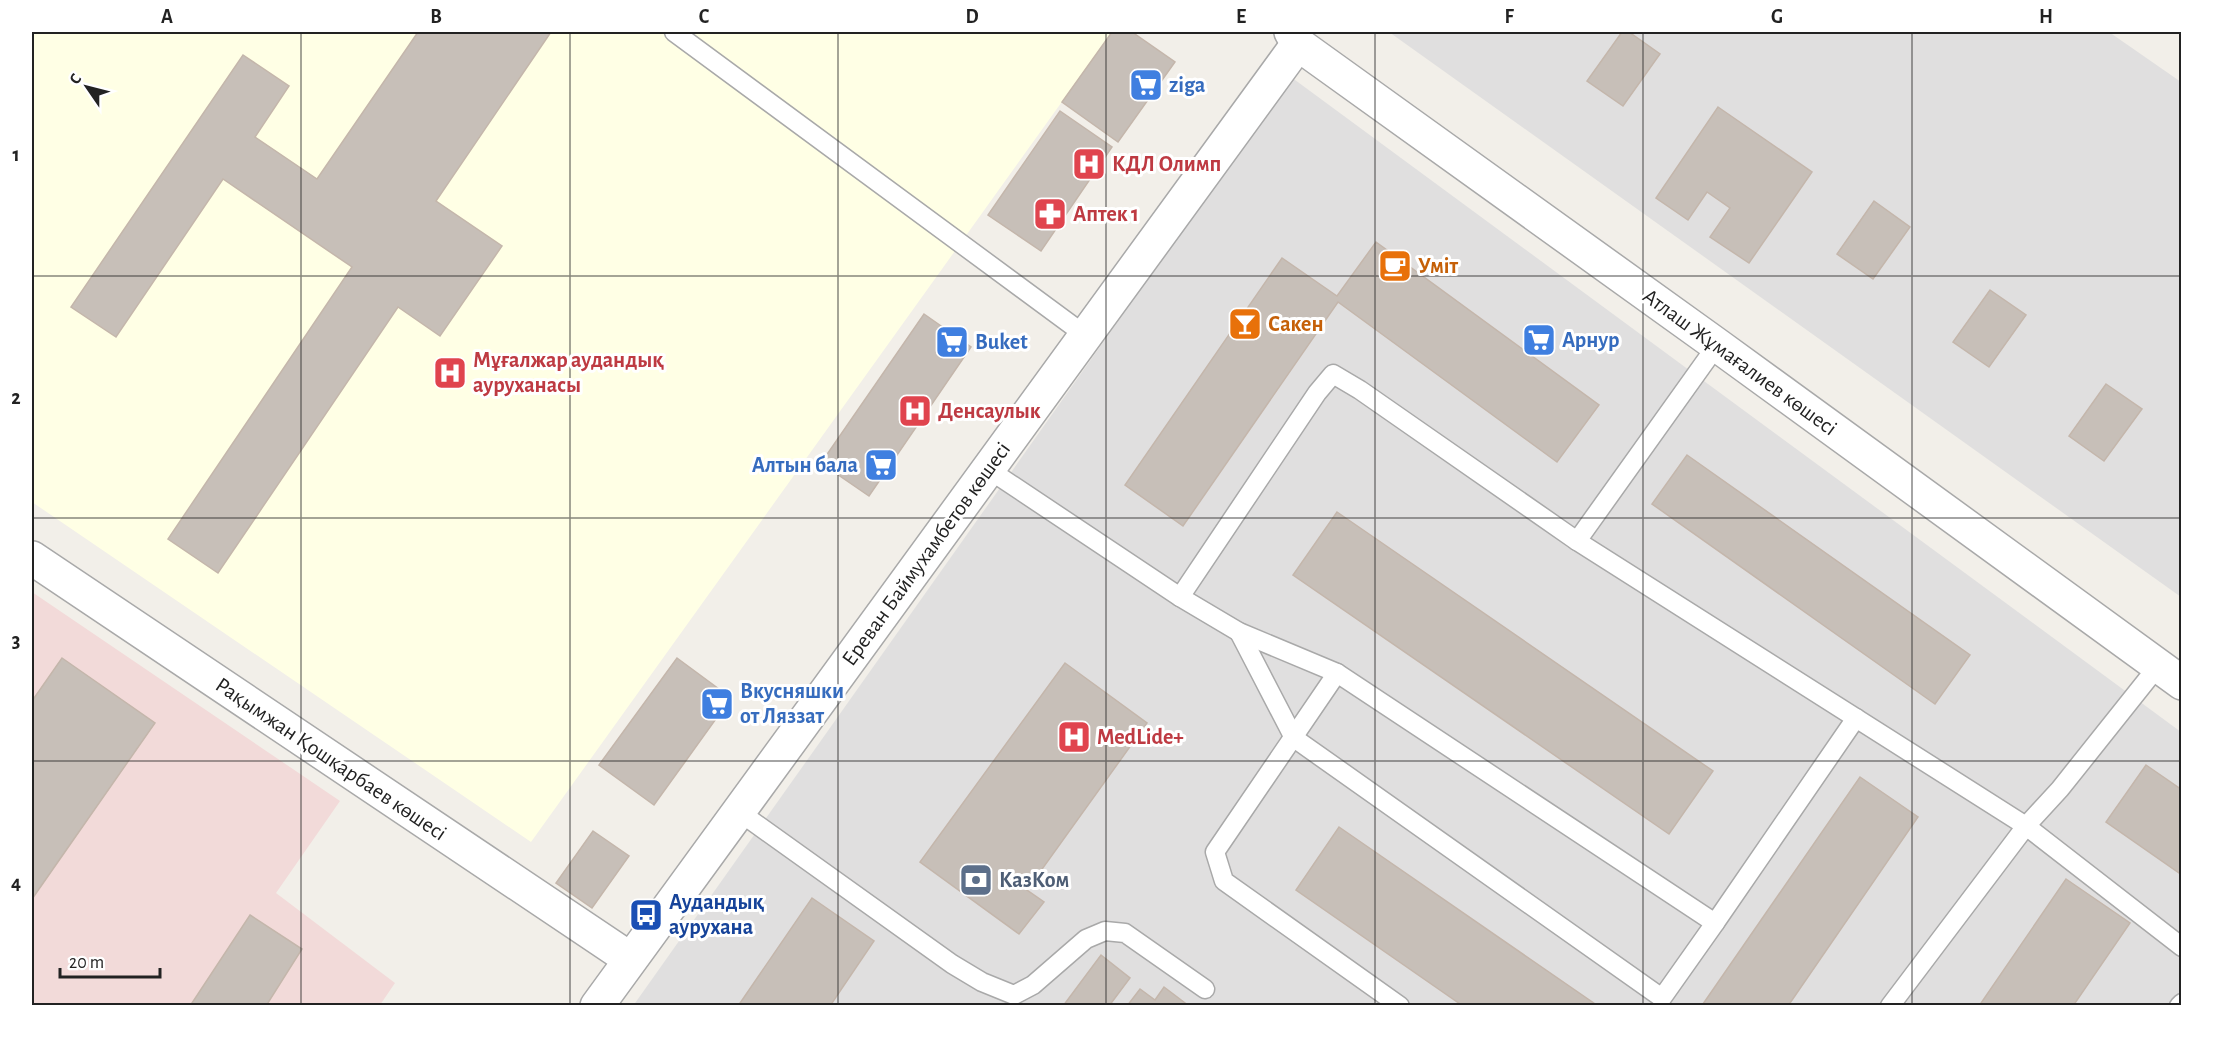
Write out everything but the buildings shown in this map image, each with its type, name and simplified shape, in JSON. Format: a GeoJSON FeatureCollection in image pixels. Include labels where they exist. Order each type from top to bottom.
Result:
{"type":"FeatureCollection","features":[{"type":"Feature","properties":{"kind":"street","name":"Ереван Баймухамбетов көшесі"},"geometry":{"type":"LineString","coordinates":[[597,1005],[1085,335],[1295,38]]}},
{"type":"Feature","properties":{"kind":"street","name":"Атлаш Жұмағалиев көшесі"},"geometry":{"type":"LineString","coordinates":[[1295,38],[2170,674]]}},
{"type":"Feature","properties":{"kind":"street","name":"Рақымжан Қошқарбаев көшесі"},"geometry":{"type":"LineString","coordinates":[[32,558],[630,959]]}},
{"type":"Feature","properties":{"kind":"lane"},"geometry":{"type":"LineString","coordinates":[[674,32],[1085,335]]}},
{"type":"Feature","properties":{"kind":"lane"},"geometry":{"type":"LineString","coordinates":[[1577,541],[1717,345]]}},
{"type":"Feature","properties":{"kind":"lane"},"geometry":{"type":"LineString","coordinates":[[1180,597],[1317,393],[1333,374],[1360,390],[1577,541],[2026,826],[2181,947]]}},
{"type":"Feature","properties":{"kind":"lane"},"geometry":{"type":"LineString","coordinates":[[988,469],[1180,597],[1239,632],[1337,674],[1715,923]]}},
{"type":"Feature","properties":{"kind":"lane"},"geometry":{"type":"LineString","coordinates":[[1239,632],[1294,738],[1662,998],[1856,718]]}},
{"type":"Feature","properties":{"kind":"lane"},"geometry":{"type":"LineString","coordinates":[[1337,674],[1215,852],[1224,881],[1400,1005]]}},
{"type":"Feature","properties":{"kind":"lane"},"geometry":{"type":"LineString","coordinates":[[1890,1005],[2026,826],[2170,674]]}},
{"type":"Feature","properties":{"kind":"lane"},"geometry":{"type":"LineString","coordinates":[[738,812],[952,964],[982,982],[1014,996],[1033,985],[1086,939],[1105,931],[1125,933],[1205,989]]}},
{"type":"Feature","properties":{"kind":"shaded area","name":"Мұғалжар аудандық ауруханасы"},"geometry":{"type":"Polygon","coordinates":[[[32,32],[1112,32],[531,842],[32,502],[32,32]]]}},
{"type":"Feature","properties":{"kind":"shaded area"},"geometry":{"type":"Polygon","coordinates":[[[1389,32],[2109,32],[2181,82],[2181,597],[1389,32]]]}},
{"type":"Feature","properties":{"kind":"shaded area"},"geometry":{"type":"Polygon","coordinates":[[[1291,77],[2181,732],[2181,1005],[633,1006],[1291,77]]]}},
{"type":"Feature","properties":{"kind":"shaded area"},"geometry":{"type":"Polygon","coordinates":[[[32,592],[340,801],[276,893],[395,983],[380,1005],[32,1005],[32,592]]]}},
{"type":"Feature","properties":{"kind":"place","name":"ziga"},"geometry":{"type":"Point","coordinates":[1146,85]}},
{"type":"Feature","properties":{"kind":"place","name":"КДЛ Олимп"},"geometry":{"type":"Point","coordinates":[1089,164]}},
{"type":"Feature","properties":{"kind":"place","name":"Аптек 1"},"geometry":{"type":"Point","coordinates":[1050,214]}},
{"type":"Feature","properties":{"kind":"place","name":"Умiт"},"geometry":{"type":"Point","coordinates":[1395,266]}},
{"type":"Feature","properties":{"kind":"place","name":"Сакен"},"geometry":{"type":"Point","coordinates":[1245,324]}},
{"type":"Feature","properties":{"kind":"place","name":"Арнур"},"geometry":{"type":"Point","coordinates":[1539,340]}},
{"type":"Feature","properties":{"kind":"place","name":"Buket"},"geometry":{"type":"Point","coordinates":[952,342]}},
{"type":"Feature","properties":{"kind":"place","name":"Мұғалжар аудандық ауруханасы"},"geometry":{"type":"Point","coordinates":[450,373]}},
{"type":"Feature","properties":{"kind":"place","name":"Денсаулык"},"geometry":{"type":"Point","coordinates":[915,411]}},
{"type":"Feature","properties":{"kind":"place","name":"Алтын бала"},"geometry":{"type":"Point","coordinates":[881,465]}},
{"type":"Feature","properties":{"kind":"place","name":"Вкусняшки от Ляззат"},"geometry":{"type":"Point","coordinates":[717,704]}},
{"type":"Feature","properties":{"kind":"place","name":"MedLide+"},"geometry":{"type":"Point","coordinates":[1074,737]}},
{"type":"Feature","properties":{"kind":"place","name":"КазКом"},"geometry":{"type":"Point","coordinates":[976,880]}},
{"type":"Feature","properties":{"kind":"place","name":"Аудандық аурухана"},"geometry":{"type":"Point","coordinates":[646,915]}}]}
